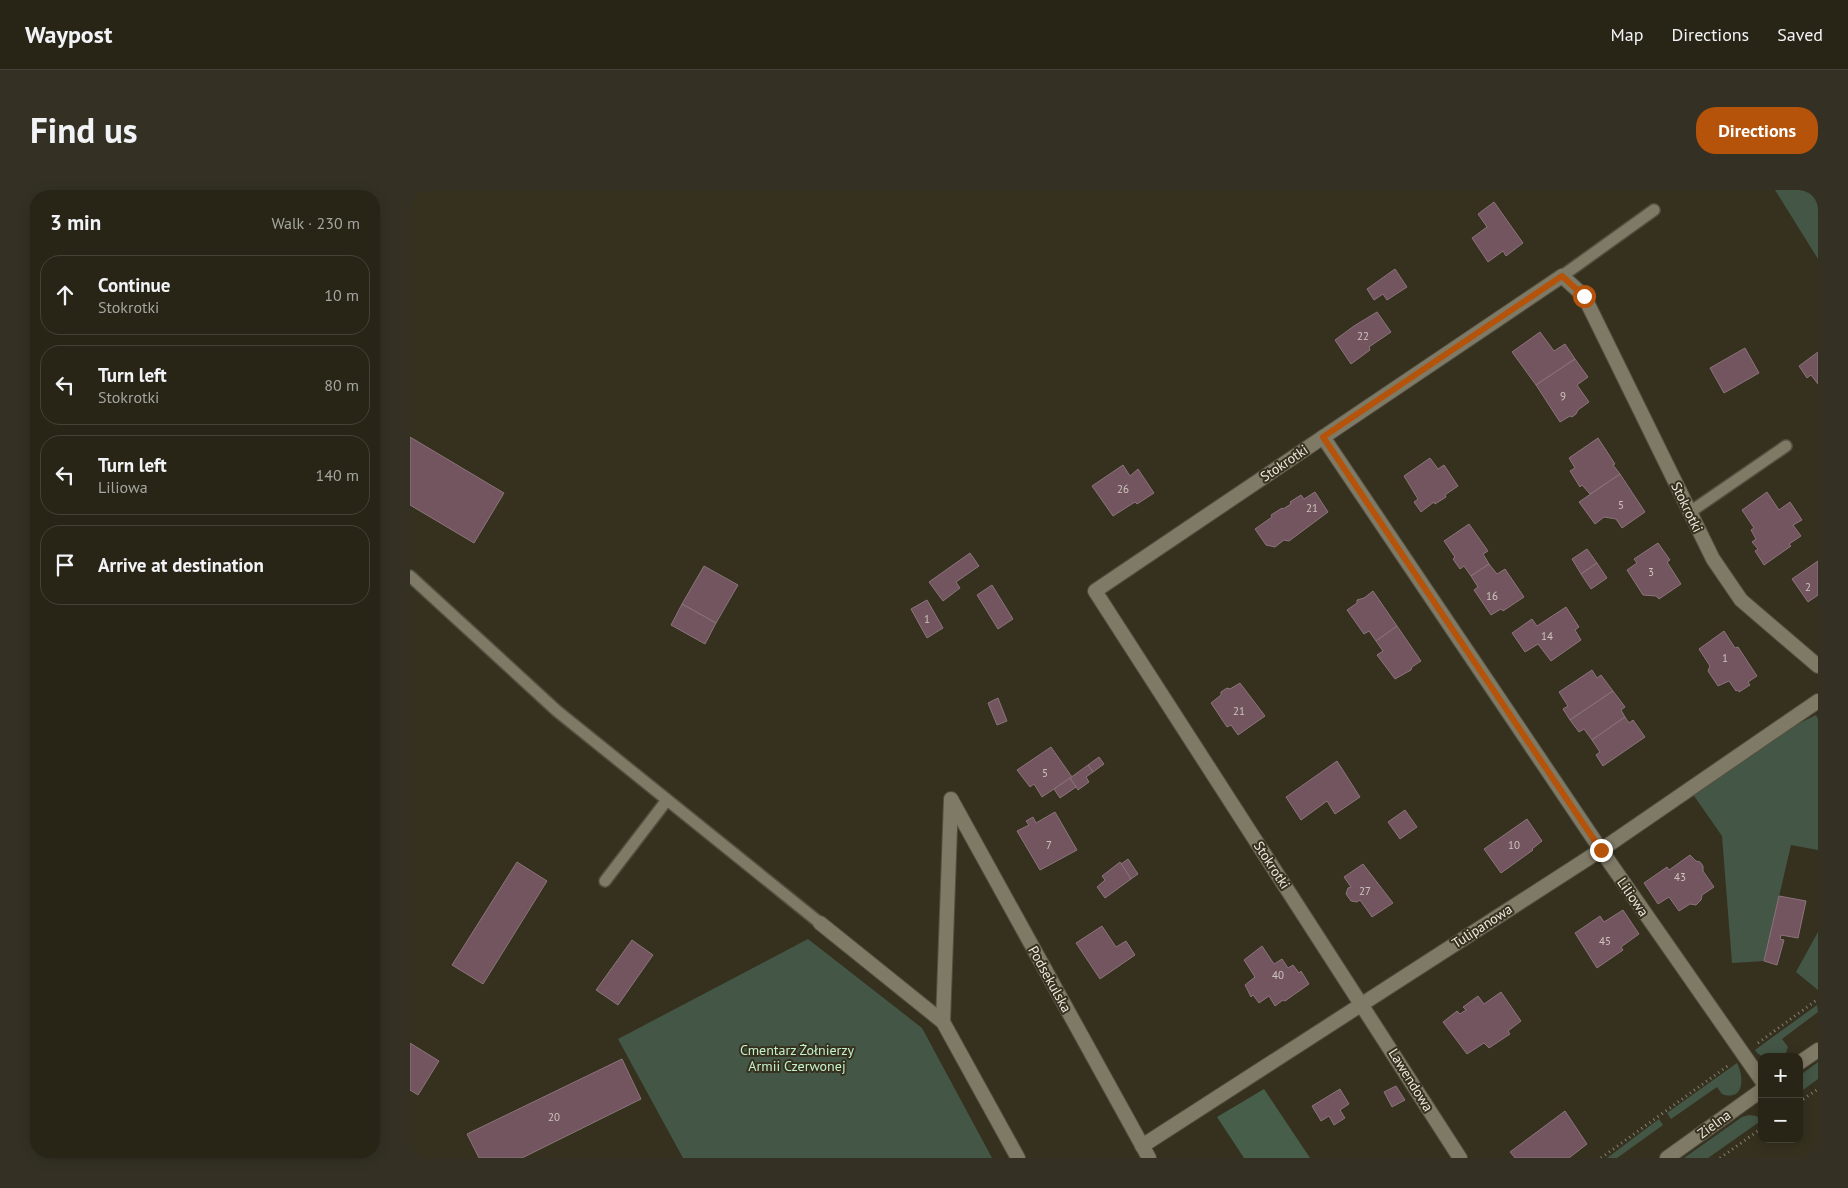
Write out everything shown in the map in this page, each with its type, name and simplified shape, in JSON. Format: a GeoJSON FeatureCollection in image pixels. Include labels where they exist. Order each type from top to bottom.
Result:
{"type":"FeatureCollection","features":[{"type":"Feature","properties":{"kind":"street","name":"Stokrotki"},"geometry":{"type":"LineString","coordinates":[[1362,1003],[1095,590],[1562,276],[1584,296],[1712,559],[1741,600],[1818,666]]}},
{"type":"Feature","properties":{"kind":"street","name":"Liliowa"},"geometry":{"type":"LineString","coordinates":[[1323,437],[1601,850],[1758,1075]]}},
{"type":"Feature","properties":{"kind":"street","name":"Tulipanowa"},"geometry":{"type":"LineString","coordinates":[[1146,1152],[1362,1003],[1601,850],[1818,701]]}},
{"type":"Feature","properties":{"kind":"street","name":"Podsekulska"},"geometry":{"type":"LineString","coordinates":[[943,1022],[951,799],[1146,1152]]}},
{"type":"Feature","properties":{"kind":"street"},"geometry":{"type":"LineString","coordinates":[[820,924],[943,1022],[1018,1158]]}},
{"type":"Feature","properties":{"kind":"street","name":"Lawendowa"},"geometry":{"type":"LineString","coordinates":[[1362,1003],[1460,1158]]}},
{"type":"Feature","properties":{"kind":"street"},"geometry":{"type":"LineString","coordinates":[[1803,1060],[1818,1050]]}},
{"type":"Feature","properties":{"kind":"street","name":"Zielna"},"geometry":{"type":"LineString","coordinates":[[1667,1158],[1758,1093]]}},
{"type":"Feature","properties":{"kind":"lane"},"geometry":{"type":"LineString","coordinates":[[1562,276],[1654,210]]}},
{"type":"Feature","properties":{"kind":"lane"},"geometry":{"type":"LineString","coordinates":[[1690,512],[1786,446]]}},
{"type":"Feature","properties":{"kind":"lane"},"geometry":{"type":"LineString","coordinates":[[410,576],[557,711],[820,924]]}},
{"type":"Feature","properties":{"kind":"lane"},"geometry":{"type":"LineString","coordinates":[[606,882],[667,800]]}},
{"type":"Feature","properties":{"kind":"path"},"geometry":{"type":"LineString","coordinates":[[1601,1158],[1818,1000]]}},
{"type":"Feature","properties":{"kind":"path"},"geometry":{"type":"LineString","coordinates":[[1803,1099],[1818,1089]]}},
{"type":"Feature","properties":{"kind":"path"},"geometry":{"type":"LineString","coordinates":[[1720,1158],[1758,1131]]}},
{"type":"Feature","properties":{"kind":"green space"},"geometry":{"type":"Polygon","coordinates":[[[1775,190],[1818,190],[1818,259],[1775,190]]]}},
{"type":"Feature","properties":{"kind":"green space"},"geometry":{"type":"Polygon","coordinates":[[[1816,715],[1818,719],[1818,850],[1791,845],[1764,961],[1732,963],[1722,836],[1692,793],[1784,731],[1816,715]]]}},
{"type":"Feature","properties":{"kind":"green space"},"geometry":{"type":"Polygon","coordinates":[[[1818,932],[1818,990],[1796,972],[1818,932]]]}},
{"type":"Feature","properties":{"kind":"green space","name":"Cmentarz Żołnierzy Armii Czerwonej"},"geometry":{"type":"Polygon","coordinates":[[[808,939],[922,1028],[992,1158],[683,1158],[618,1039],[808,939]]]}},
{"type":"Feature","properties":{"kind":"green space"},"geometry":{"type":"Polygon","coordinates":[[[1817,1005],[1818,1012],[1782,1039],[1788,1047],[1786,1053],[1758,1053],[1755,1050],[1817,1005]]]}},
{"type":"Feature","properties":{"kind":"green space"},"geometry":{"type":"Polygon","coordinates":[[[1818,1062],[1818,1079],[1803,1090],[1803,1073],[1818,1062]]]}},
{"type":"Feature","properties":{"kind":"green space"},"geometry":{"type":"Polygon","coordinates":[[[1737,1063],[1741,1074],[1739,1091],[1730,1095],[1722,1094],[1717,1087],[1671,1119],[1667,1113],[1737,1063]]]}},
{"type":"Feature","properties":{"kind":"green space"},"geometry":{"type":"Polygon","coordinates":[[[1264,1089],[1310,1158],[1244,1158],[1217,1117],[1264,1089]]]}},
{"type":"Feature","properties":{"kind":"green space"},"geometry":{"type":"Polygon","coordinates":[[[1756,1116],[1758,1117],[1758,1123],[1708,1158],[1684,1158],[1742,1117],[1756,1116]]]}},
{"type":"Feature","properties":{"kind":"green space"},"geometry":{"type":"Polygon","coordinates":[[[1659,1119],[1663,1125],[1617,1158],[1607,1158],[1659,1119]]]}},
{"type":"Feature","properties":{"kind":"building"},"geometry":{"type":"Polygon","coordinates":[[[1494,202],[1523,243],[1506,256],[1503,251],[1488,262],[1472,238],[1487,227],[1478,214],[1494,202]]]}},
{"type":"Feature","properties":{"kind":"building"},"geometry":{"type":"Polygon","coordinates":[[[1395,269],[1407,287],[1387,300],[1383,294],[1374,300],[1367,289],[1395,269]]]}},
{"type":"Feature","properties":{"kind":"building"},"geometry":{"type":"Polygon","coordinates":[[[1377,312],[1391,332],[1369,347],[1370,350],[1351,364],[1335,340],[1377,312]]]}},
{"type":"Feature","properties":{"kind":"building"},"geometry":{"type":"Polygon","coordinates":[[[1540,332],[1554,351],[1565,344],[1575,359],[1536,385],[1512,352],[1540,332]]]}},
{"type":"Feature","properties":{"kind":"building"},"geometry":{"type":"Polygon","coordinates":[[[1745,348],[1759,373],[1724,393],[1710,368],[1745,348]]]}},
{"type":"Feature","properties":{"kind":"building"},"geometry":{"type":"Polygon","coordinates":[[[1818,352],[1818,384],[1811,375],[1807,378],[1799,366],[1818,352]]]}},
{"type":"Feature","properties":{"kind":"building"},"geometry":{"type":"Polygon","coordinates":[[[1575,359],[1588,377],[1577,385],[1589,402],[1572,417],[1570,416],[1560,422],[1536,385],[1575,359]]]}},
{"type":"Feature","properties":{"kind":"building"},"geometry":{"type":"Polygon","coordinates":[[[410,437],[504,493],[474,543],[410,505],[410,437]]]}},
{"type":"Feature","properties":{"kind":"building"},"geometry":{"type":"Polygon","coordinates":[[[1598,438],[1620,474],[1590,494],[1582,485],[1580,487],[1570,471],[1575,468],[1569,458],[1598,438]]]}},
{"type":"Feature","properties":{"kind":"building"},"geometry":{"type":"Polygon","coordinates":[[[1430,458],[1438,469],[1444,465],[1458,486],[1445,495],[1446,497],[1435,504],[1434,502],[1421,512],[1414,502],[1418,499],[1404,476],[1430,458]]]}},
{"type":"Feature","properties":{"kind":"building"},"geometry":{"type":"Polygon","coordinates":[[[1123,465],[1130,476],[1138,469],[1154,493],[1113,516],[1092,486],[1123,465]]]}},
{"type":"Feature","properties":{"kind":"building"},"geometry":{"type":"Polygon","coordinates":[[[1620,474],[1645,512],[1622,528],[1616,519],[1604,517],[1595,524],[1579,502],[1620,474]]]}},
{"type":"Feature","properties":{"kind":"building"},"geometry":{"type":"Polygon","coordinates":[[[1315,492],[1328,512],[1289,541],[1284,540],[1275,547],[1266,545],[1255,529],[1272,517],[1271,515],[1291,504],[1290,502],[1301,495],[1304,499],[1315,492]]]}},
{"type":"Feature","properties":{"kind":"building"},"geometry":{"type":"Polygon","coordinates":[[[1767,492],[1779,510],[1790,502],[1802,520],[1793,525],[1801,536],[1789,544],[1791,546],[1764,565],[1755,551],[1758,549],[1752,542],[1756,539],[1751,530],[1754,528],[1742,510],[1767,492]]]}},
{"type":"Feature","properties":{"kind":"building"},"geometry":{"type":"Polygon","coordinates":[[[1469,524],[1488,551],[1483,554],[1489,564],[1471,576],[1464,566],[1460,569],[1453,559],[1455,557],[1444,541],[1469,524]]]}},
{"type":"Feature","properties":{"kind":"building"},"geometry":{"type":"Polygon","coordinates":[[[1658,543],[1670,560],[1667,562],[1681,584],[1659,599],[1656,596],[1643,595],[1627,570],[1637,563],[1634,559],[1658,543]]]}},
{"type":"Feature","properties":{"kind":"building"},"geometry":{"type":"Polygon","coordinates":[[[1587,549],[1597,563],[1581,574],[1572,559],[1587,549]]]}},
{"type":"Feature","properties":{"kind":"building"},"geometry":{"type":"Polygon","coordinates":[[[970,553],[979,566],[956,582],[960,588],[943,601],[929,582],[970,553]]]}},
{"type":"Feature","properties":{"kind":"building"},"geometry":{"type":"Polygon","coordinates":[[[1818,561],[1818,595],[1808,602],[1792,579],[1818,561]]]}},
{"type":"Feature","properties":{"kind":"building"},"geometry":{"type":"Polygon","coordinates":[[[1597,563],[1607,578],[1591,589],[1581,574],[1597,563]]]}},
{"type":"Feature","properties":{"kind":"building"},"geometry":{"type":"Polygon","coordinates":[[[1489,564],[1497,574],[1505,569],[1524,597],[1503,611],[1501,609],[1491,615],[1474,590],[1478,587],[1471,576],[1489,564]]]}},
{"type":"Feature","properties":{"kind":"building"},"geometry":{"type":"Polygon","coordinates":[[[704,566],[738,585],[716,623],[682,604],[704,566]]]}},
{"type":"Feature","properties":{"kind":"building"},"geometry":{"type":"Polygon","coordinates":[[[992,585],[1013,619],[998,629],[977,595],[992,585]]]}},
{"type":"Feature","properties":{"kind":"building"},"geometry":{"type":"Polygon","coordinates":[[[1373,591],[1397,626],[1376,641],[1369,631],[1364,634],[1347,610],[1357,603],[1357,600],[1364,598],[1373,591]]]}},
{"type":"Feature","properties":{"kind":"building"},"geometry":{"type":"Polygon","coordinates":[[[927,600],[943,628],[927,638],[911,609],[927,600]]]}},
{"type":"Feature","properties":{"kind":"building"},"geometry":{"type":"Polygon","coordinates":[[[682,604],[716,623],[705,644],[671,625],[682,604]]]}},
{"type":"Feature","properties":{"kind":"building"},"geometry":{"type":"Polygon","coordinates":[[[1566,607],[1579,627],[1575,630],[1581,640],[1551,661],[1538,644],[1525,652],[1512,633],[1532,619],[1537,626],[1566,607]]]}},
{"type":"Feature","properties":{"kind":"building"},"geometry":{"type":"Polygon","coordinates":[[[1397,626],[1421,661],[1412,667],[1411,670],[1395,679],[1377,655],[1383,651],[1376,641],[1397,626]]]}},
{"type":"Feature","properties":{"kind":"building"},"geometry":{"type":"Polygon","coordinates":[[[1724,631],[1735,648],[1738,647],[1757,676],[1748,682],[1750,685],[1739,692],[1738,690],[1736,691],[1729,681],[1718,686],[1708,671],[1710,666],[1699,649],[1724,631]]]}},
{"type":"Feature","properties":{"kind":"building"},"geometry":{"type":"Polygon","coordinates":[[[1592,670],[1597,678],[1601,675],[1613,691],[1570,720],[1563,709],[1568,706],[1559,692],[1592,670]]]}},
{"type":"Feature","properties":{"kind":"building"},"geometry":{"type":"Polygon","coordinates":[[[1240,683],[1265,716],[1238,735],[1231,725],[1227,727],[1211,703],[1221,695],[1221,692],[1240,683]]]}},
{"type":"Feature","properties":{"kind":"building"},"geometry":{"type":"Polygon","coordinates":[[[1613,691],[1625,707],[1621,710],[1625,717],[1592,740],[1584,729],[1579,732],[1570,720],[1613,691]]]}},
{"type":"Feature","properties":{"kind":"building"},"geometry":{"type":"Polygon","coordinates":[[[998,698],[1007,721],[997,725],[988,703],[998,698]]]}},
{"type":"Feature","properties":{"kind":"building"},"geometry":{"type":"Polygon","coordinates":[[[1625,717],[1629,723],[1633,720],[1645,737],[1603,766],[1596,755],[1600,752],[1592,740],[1625,717]]]}},
{"type":"Feature","properties":{"kind":"building"},"geometry":{"type":"Polygon","coordinates":[[[1051,747],[1072,777],[1042,797],[1034,784],[1030,787],[1017,770],[1051,747]]]}},
{"type":"Feature","properties":{"kind":"building"},"geometry":{"type":"Polygon","coordinates":[[[1099,757],[1104,764],[1093,772],[1088,765],[1099,757]]]}},
{"type":"Feature","properties":{"kind":"building"},"geometry":{"type":"Polygon","coordinates":[[[1337,761],[1360,797],[1335,814],[1327,801],[1301,820],[1286,797],[1337,761]]]}},
{"type":"Feature","properties":{"kind":"building"},"geometry":{"type":"Polygon","coordinates":[[[1088,765],[1093,772],[1086,777],[1089,782],[1078,790],[1070,778],[1088,765]]]}},
{"type":"Feature","properties":{"kind":"building"},"geometry":{"type":"Polygon","coordinates":[[[1070,778],[1076,787],[1060,798],[1054,789],[1070,778]]]}},
{"type":"Feature","properties":{"kind":"building"},"geometry":{"type":"Polygon","coordinates":[[[1405,810],[1417,827],[1400,839],[1388,822],[1405,810]]]}},
{"type":"Feature","properties":{"kind":"building"},"geometry":{"type":"Polygon","coordinates":[[[1055,812],[1077,850],[1040,870],[1017,831],[1029,825],[1026,821],[1033,817],[1036,823],[1055,812]]]}},
{"type":"Feature","properties":{"kind":"building"},"geometry":{"type":"Polygon","coordinates":[[[1527,819],[1542,841],[1533,850],[1501,873],[1484,849],[1527,819]]]}},
{"type":"Feature","properties":{"kind":"building"},"geometry":{"type":"Polygon","coordinates":[[[1690,855],[1703,866],[1703,871],[1714,887],[1702,895],[1701,900],[1696,905],[1690,904],[1679,911],[1669,897],[1658,904],[1644,883],[1667,867],[1669,870],[1690,855]]]}},
{"type":"Feature","properties":{"kind":"building"},"geometry":{"type":"Polygon","coordinates":[[[1128,859],[1138,874],[1131,879],[1121,864],[1128,859]]]}},
{"type":"Feature","properties":{"kind":"building"},"geometry":{"type":"Polygon","coordinates":[[[517,862],[547,881],[483,984],[452,965],[517,862]]]}},
{"type":"Feature","properties":{"kind":"building"},"geometry":{"type":"Polygon","coordinates":[[[1120,862],[1131,879],[1105,898],[1097,887],[1105,880],[1102,876],[1120,862]]]}},
{"type":"Feature","properties":{"kind":"building"},"geometry":{"type":"Polygon","coordinates":[[[1363,864],[1393,903],[1372,917],[1360,900],[1357,902],[1351,901],[1346,894],[1348,888],[1351,887],[1344,877],[1363,864]]]}},
{"type":"Feature","properties":{"kind":"building"},"geometry":{"type":"Polygon","coordinates":[[[1779,896],[1806,901],[1798,938],[1781,935],[1780,939],[1784,940],[1777,965],[1764,961],[1779,896]]]}},
{"type":"Feature","properties":{"kind":"building"},"geometry":{"type":"Polygon","coordinates":[[[1623,910],[1639,934],[1621,947],[1623,950],[1597,968],[1575,933],[1600,916],[1604,922],[1623,910]]]}},
{"type":"Feature","properties":{"kind":"building"},"geometry":{"type":"Polygon","coordinates":[[[1102,926],[1116,947],[1126,941],[1135,955],[1100,979],[1076,943],[1102,926]]]}},
{"type":"Feature","properties":{"kind":"building"},"geometry":{"type":"Polygon","coordinates":[[[632,940],[653,955],[618,1005],[596,990],[632,940]]]}},
{"type":"Feature","properties":{"kind":"building"},"geometry":{"type":"Polygon","coordinates":[[[1262,946],[1274,964],[1282,959],[1288,968],[1293,965],[1299,973],[1301,971],[1309,984],[1275,1006],[1269,996],[1259,1003],[1253,995],[1251,997],[1245,985],[1255,977],[1244,960],[1262,946]]]}},
{"type":"Feature","properties":{"kind":"building"},"geometry":{"type":"Polygon","coordinates":[[[1501,992],[1521,1021],[1508,1031],[1510,1034],[1489,1048],[1484,1043],[1467,1054],[1443,1022],[1457,1011],[1460,1014],[1466,1010],[1463,1007],[1478,996],[1484,1004],[1501,992]]]}},
{"type":"Feature","properties":{"kind":"building"},"geometry":{"type":"Polygon","coordinates":[[[410,1043],[439,1061],[418,1095],[410,1090],[410,1043]]]}},
{"type":"Feature","properties":{"kind":"building"},"geometry":{"type":"Polygon","coordinates":[[[622,1059],[641,1099],[522,1158],[479,1158],[467,1134],[622,1059]]]}},
{"type":"Feature","properties":{"kind":"building"},"geometry":{"type":"Polygon","coordinates":[[[1396,1086],[1405,1100],[1392,1107],[1384,1092],[1396,1086]]]}},
{"type":"Feature","properties":{"kind":"building"},"geometry":{"type":"Polygon","coordinates":[[[1340,1089],[1349,1104],[1340,1110],[1345,1118],[1334,1125],[1329,1116],[1321,1121],[1312,1106],[1340,1089]]]}},
{"type":"Feature","properties":{"kind":"building"},"geometry":{"type":"Polygon","coordinates":[[[1565,1111],[1587,1144],[1569,1158],[1515,1158],[1510,1152],[1565,1111]]]}},
{"type":"Feature","properties":{"kind":"route"},"geometry":{"type":"LineString","coordinates":[[1584,296],[1562,276],[1323,437],[1601,850]]}}]}
